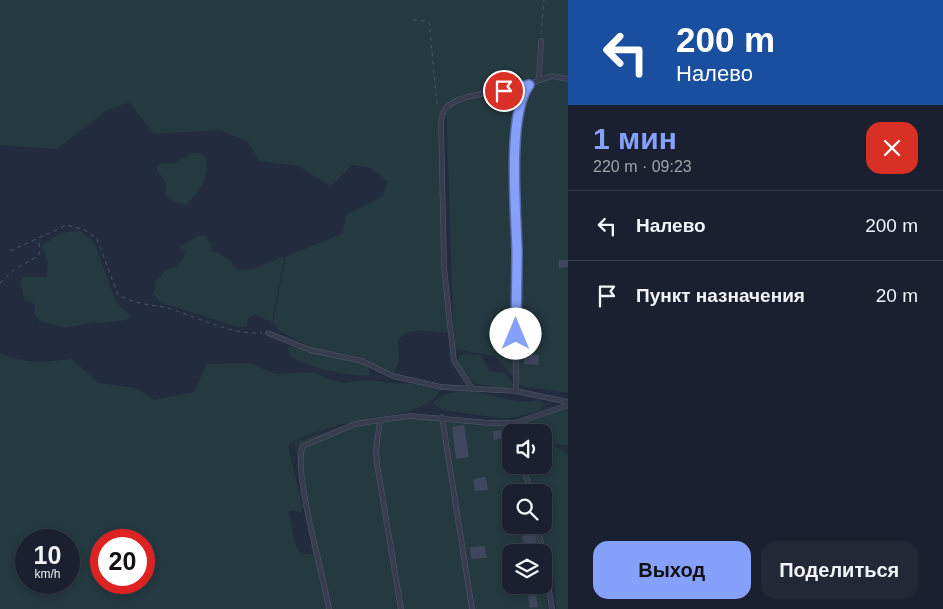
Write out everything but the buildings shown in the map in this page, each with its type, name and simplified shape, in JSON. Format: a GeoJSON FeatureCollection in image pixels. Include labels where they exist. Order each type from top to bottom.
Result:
{"type":"FeatureCollection","features":[{"type":"Feature","properties":{"kind":"lane"},"geometry":{"type":"LineString","coordinates":[[539,80],[541,41]]}},
{"type":"Feature","properties":{"kind":"lane"},"geometry":{"type":"LineString","coordinates":[[472,388],[454,360],[444,266],[441,121],[445,109],[472,96],[529,85],[552,76],[568,79]]}},
{"type":"Feature","properties":{"kind":"lane"},"geometry":{"type":"LineString","coordinates":[[516,391],[515,152],[519,112],[523,95],[529,85]]}},
{"type":"Feature","properties":{"kind":"lane"},"geometry":{"type":"LineString","coordinates":[[268,333],[310,350],[362,361],[393,376],[441,387],[516,391],[568,403]]}},
{"type":"Feature","properties":{"kind":"lane"},"geometry":{"type":"LineString","coordinates":[[329,609],[302,481],[301,450],[309,442],[355,424],[410,416],[442,417],[490,423],[515,423],[568,403]]}},
{"type":"Feature","properties":{"kind":"lane"},"geometry":{"type":"LineString","coordinates":[[442,417],[472,609]]}},
{"type":"Feature","properties":{"kind":"lane"},"geometry":{"type":"LineString","coordinates":[[380,420],[376,450],[377,464],[402,609]]}},
{"type":"Feature","properties":{"kind":"lane"},"geometry":{"type":"LineString","coordinates":[[550,594],[552,609]]}},
{"type":"Feature","properties":{"kind":"path"},"geometry":{"type":"LineString","coordinates":[[541,41],[544,0]]}},
{"type":"Feature","properties":{"kind":"path"},"geometry":{"type":"LineString","coordinates":[[413,20],[430,21],[434,87],[437,104],[445,109]]}},
{"type":"Feature","properties":{"kind":"path"},"geometry":{"type":"LineString","coordinates":[[10,251],[67,225],[85,230],[97,239],[118,295],[134,303],[172,309],[233,331],[268,333]]}},
{"type":"Feature","properties":{"kind":"path"},"geometry":{"type":"LineString","coordinates":[[0,283],[15,269],[38,256],[40,251],[39,239]]}},
{"type":"Feature","properties":{"kind":"shaded area"},"geometry":{"type":"Polygon","coordinates":[[[0,0],[568,0],[568,393],[522,386],[495,356],[454,349],[446,104],[442,107],[438,121],[444,283],[449,330],[446,333],[414,331],[403,336],[398,340],[399,360],[394,373],[360,357],[312,348],[279,331],[273,322],[286,256],[342,234],[347,214],[383,196],[387,182],[371,168],[352,165],[331,186],[298,166],[259,161],[248,142],[219,130],[154,134],[129,102],[106,111],[57,149],[0,145],[0,0]]]}},
{"type":"Feature","properties":{"kind":"shaded area"},"geometry":{"type":"Polygon","coordinates":[[[191,153],[199,153],[205,156],[206,171],[200,189],[186,205],[172,201],[165,194],[166,182],[157,171],[157,166],[161,163],[175,163],[191,153]]]}},
{"type":"Feature","properties":{"kind":"shaded area"},"geometry":{"type":"Polygon","coordinates":[[[80,231],[94,242],[116,302],[131,316],[126,320],[93,322],[66,328],[39,321],[35,315],[34,303],[25,301],[21,285],[22,277],[47,277],[48,263],[42,245],[61,233],[80,231]]]}},
{"type":"Feature","properties":{"kind":"shaded area"},"geometry":{"type":"Polygon","coordinates":[[[198,236],[205,236],[211,243],[212,250],[232,261],[233,267],[239,269],[252,269],[285,256],[272,322],[255,315],[248,318],[247,327],[234,326],[159,302],[153,293],[156,287],[154,283],[166,270],[176,267],[185,256],[185,251],[180,247],[198,236]]]}},
{"type":"Feature","properties":{"kind":"shaded area"},"geometry":{"type":"Polygon","coordinates":[[[294,346],[364,363],[371,375],[353,375],[306,364],[290,356],[288,348],[294,346]]]}},
{"type":"Feature","properties":{"kind":"shaded area"},"geometry":{"type":"Polygon","coordinates":[[[0,353],[27,361],[44,362],[72,359],[99,383],[136,388],[154,400],[194,392],[207,364],[250,363],[276,374],[315,372],[325,378],[342,383],[365,380],[420,385],[438,391],[438,395],[430,402],[412,410],[335,426],[307,435],[290,444],[288,447],[303,507],[301,513],[292,510],[288,512],[294,541],[299,551],[313,555],[295,442],[353,423],[407,414],[522,423],[568,408],[568,445],[553,445],[568,454],[568,609],[556,609],[555,583],[552,577],[552,544],[542,544],[540,534],[552,534],[552,484],[531,484],[529,474],[552,474],[552,424],[502,424],[502,474],[527,474],[529,484],[502,484],[502,534],[537,534],[539,544],[502,544],[502,594],[546,594],[548,609],[0,609],[0,353]]]}},
{"type":"Feature","properties":{"kind":"shaded area"},"geometry":{"type":"Polygon","coordinates":[[[464,354],[480,355],[490,370],[505,373],[514,386],[507,388],[475,384],[457,363],[459,356],[464,354]]]}},
{"type":"Feature","properties":{"kind":"shaded area"},"geometry":{"type":"Polygon","coordinates":[[[466,390],[512,400],[539,400],[545,404],[540,411],[507,419],[442,410],[434,404],[434,401],[445,394],[466,390]]]}},
{"type":"Feature","properties":{"kind":"route"},"geometry":{"type":"LineString","coordinates":[[504,91],[529,85],[523,95],[519,112],[515,152],[516,334]]}}]}
